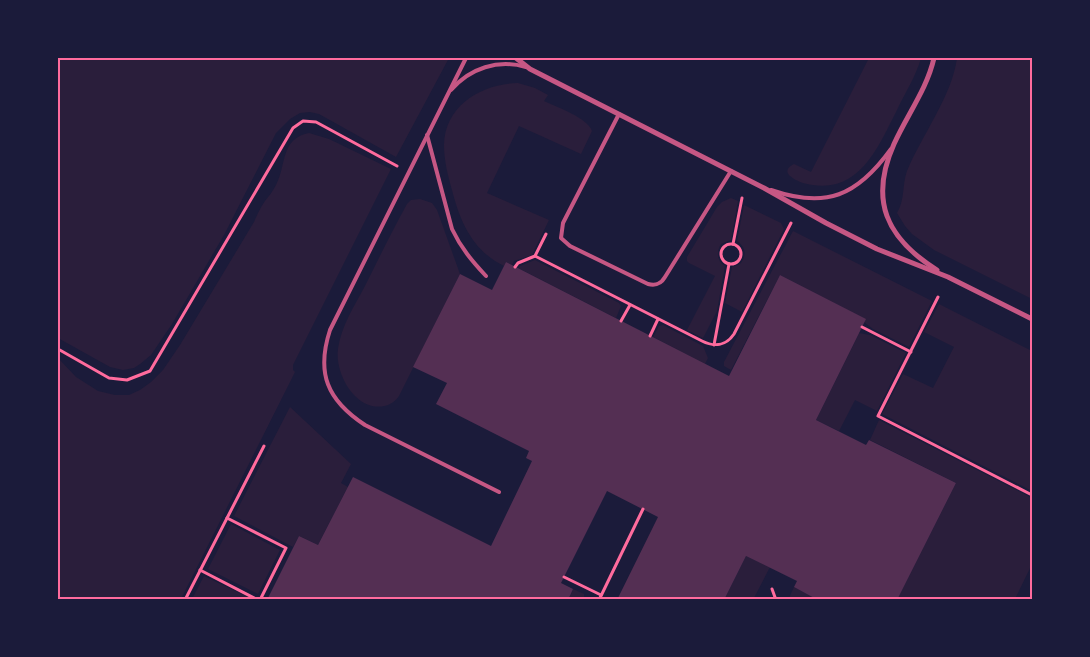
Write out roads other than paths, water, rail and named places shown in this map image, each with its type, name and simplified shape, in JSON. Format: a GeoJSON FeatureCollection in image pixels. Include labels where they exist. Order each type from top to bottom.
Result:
{"type":"FeatureCollection","features":[{"type":"Feature","properties":{"kind":"street"},"geometry":{"type":"LineString","coordinates":[[516,58],[530,69],[764,188],[877,249],[948,277],[1032,319]]}},
{"type":"Feature","properties":{"kind":"street"},"geometry":{"type":"LineString","coordinates":[[934,58],[924,86],[894,144],[883,178],[882,201],[884,212],[896,234],[919,258],[948,277]]}},
{"type":"Feature","properties":{"kind":"lane"},"geometry":{"type":"LineString","coordinates":[[466,58],[330,330],[323,363],[326,379],[333,395],[353,417],[365,425],[499,492]]}},
{"type":"Feature","properties":{"kind":"lane"},"geometry":{"type":"LineString","coordinates":[[445,99],[458,82],[480,69],[509,64],[530,69]]}},
{"type":"Feature","properties":{"kind":"lane"},"geometry":{"type":"LineString","coordinates":[[619,114],[563,223],[561,238],[570,246],[648,284],[659,284],[730,171]]}},
{"type":"Feature","properties":{"kind":"lane"},"geometry":{"type":"LineString","coordinates":[[427,135],[452,229],[466,255],[486,276]]}},
{"type":"Feature","properties":{"kind":"lane"},"geometry":{"type":"LineString","coordinates":[[764,188],[788,196],[806,199],[823,198],[842,193],[869,175],[894,144]]}}]}
